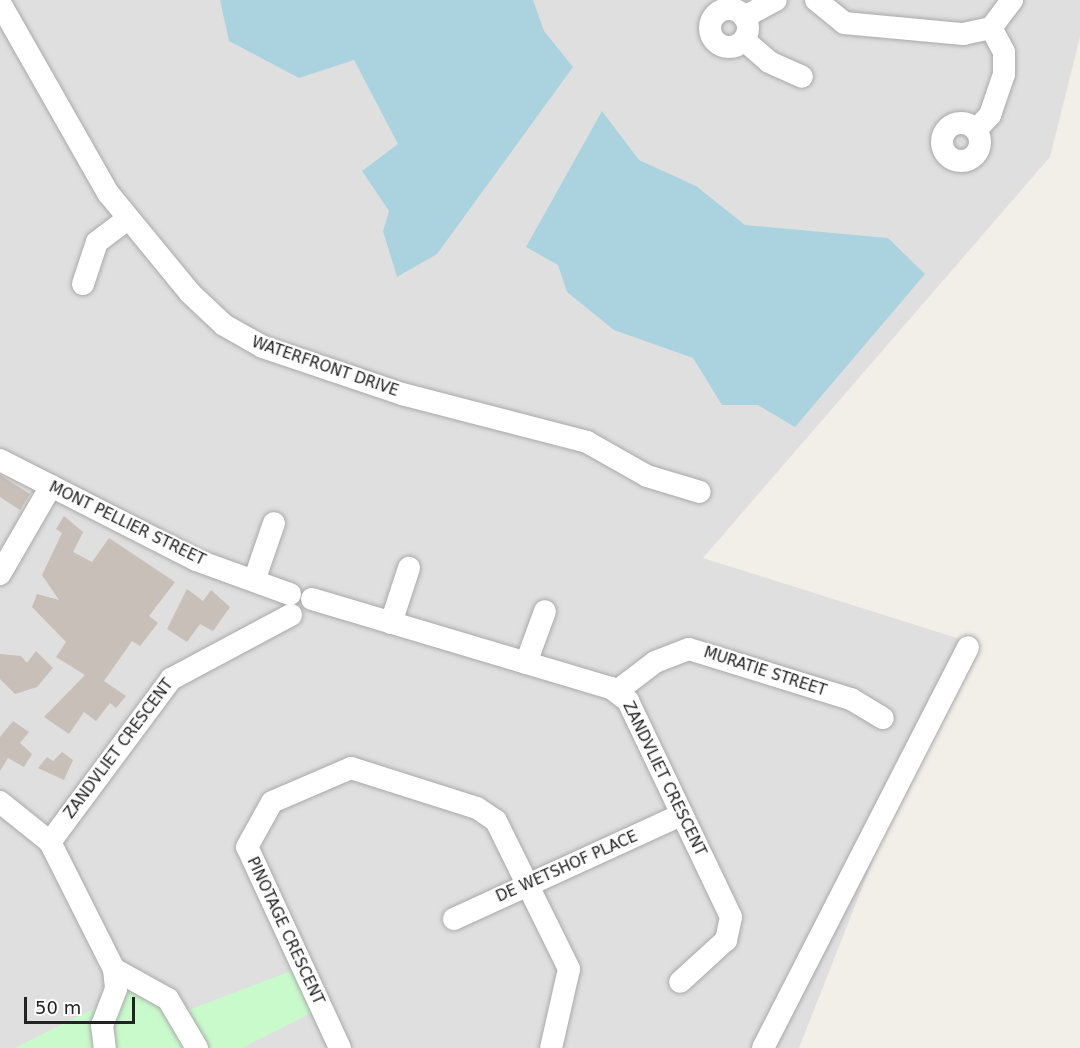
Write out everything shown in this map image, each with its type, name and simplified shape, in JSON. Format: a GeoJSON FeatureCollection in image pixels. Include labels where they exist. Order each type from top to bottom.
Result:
{"type":"FeatureCollection","features":[{"type":"Feature","properties":{"kind":"street"},"geometry":{"type":"LineString","coordinates":[[744,17],[776,0]]}},
{"type":"Feature","properties":{"kind":"street"},"geometry":{"type":"LineString","coordinates":[[816,0],[832,16],[857,26],[963,34],[991,28],[1012,0]]}},
{"type":"Feature","properties":{"kind":"street","name":"WATERFRONT DRIVE"},"geometry":{"type":"LineString","coordinates":[[0,3],[7,36],[82,155],[127,219],[203,308],[248,340],[402,394],[587,442],[647,476],[700,492]]}},
{"type":"Feature","properties":{"kind":"street"},"geometry":{"type":"LineString","coordinates":[[744,17],[730,9],[710,24],[720,45],[744,40]]}},
{"type":"Feature","properties":{"kind":"street"},"geometry":{"type":"LineString","coordinates":[[744,17],[744,40],[769,62],[802,77]]}},
{"type":"Feature","properties":{"kind":"street"},"geometry":{"type":"LineString","coordinates":[[976,130],[990,115],[1004,74],[1004,52],[991,28]]}},
{"type":"Feature","properties":{"kind":"street"},"geometry":{"type":"LineString","coordinates":[[83,284],[97,242],[127,219]]}},
{"type":"Feature","properties":{"kind":"street","name":"MONT PELLIER STREET"},"geometry":{"type":"LineString","coordinates":[[0,460],[196,560],[255,578],[298,603]]}},
{"type":"Feature","properties":{"kind":"street"},"geometry":{"type":"LineString","coordinates":[[0,574],[51,486]]}},
{"type":"Feature","properties":{"kind":"street"},"geometry":{"type":"LineString","coordinates":[[255,578],[274,523]]}},
{"type":"Feature","properties":{"kind":"street"},"geometry":{"type":"LineString","coordinates":[[391,623],[409,568]]}},
{"type":"Feature","properties":{"kind":"street","name":"ZANDVLIET CRESCENT"},"geometry":{"type":"LineString","coordinates":[[50,842],[171,679],[298,603],[391,623],[617,691],[632,708],[732,924],[719,949],[680,982]]}},
{"type":"Feature","properties":{"kind":"street"},"geometry":{"type":"LineString","coordinates":[[526,663],[544,611]]}},
{"type":"Feature","properties":{"kind":"street"},"geometry":{"type":"LineString","coordinates":[[764,1048],[968,647]]}},
{"type":"Feature","properties":{"kind":"street","name":"MURATIE STREET"},"geometry":{"type":"LineString","coordinates":[[617,691],[655,662],[689,649],[851,699],[883,718]]}},
{"type":"Feature","properties":{"kind":"street","name":"PINOTAGE CRESCENT"},"geometry":{"type":"LineString","coordinates":[[340,1048],[248,855],[249,840],[272,802],[355,769],[491,816],[528,884],[570,975],[551,1048]]}},
{"type":"Feature","properties":{"kind":"street"},"geometry":{"type":"LineString","coordinates":[[0,802],[50,842],[114,969],[116,989],[102,1024],[105,1048]]}},
{"type":"Feature","properties":{"kind":"street","name":"DE WETSHOF PLACE"},"geometry":{"type":"LineString","coordinates":[[454,919],[681,815]]}},
{"type":"Feature","properties":{"kind":"street"},"geometry":{"type":"LineString","coordinates":[[114,969],[168,999],[197,1048]]}},
{"type":"Feature","properties":{"kind":"shaded area"},"geometry":{"type":"Polygon","coordinates":[[[0,0],[1080,0],[1080,37],[1050,157],[703,558],[960,639],[799,1048],[0,1048],[0,0]]]}},
{"type":"Feature","properties":{"kind":"green space"},"geometry":{"type":"Polygon","coordinates":[[[112,963],[181,1013],[304,966],[323,1007],[242,1048],[15,1048],[107,1002],[112,963]]]}},
{"type":"Feature","properties":{"kind":"water"},"geometry":{"type":"Polygon","coordinates":[[[220,0],[533,0],[544,31],[573,67],[437,254],[397,277],[383,231],[389,211],[362,171],[398,144],[354,60],[299,78],[229,41],[220,0]]]}},
{"type":"Feature","properties":{"kind":"water"},"geometry":{"type":"Polygon","coordinates":[[[602,111],[639,160],[696,186],[745,225],[888,238],[925,274],[795,427],[758,405],[722,405],[693,358],[614,330],[567,292],[558,265],[526,247],[602,111]]]}},
{"type":"Feature","properties":{"kind":"building"},"geometry":{"type":"Polygon","coordinates":[[[0,475],[30,494],[20,510],[0,497],[0,475]]]}},
{"type":"Feature","properties":{"kind":"building"},"geometry":{"type":"Polygon","coordinates":[[[64,516],[83,532],[73,552],[92,562],[109,538],[175,582],[149,616],[158,623],[140,646],[132,641],[104,681],[126,696],[116,708],[110,703],[96,721],[84,712],[69,734],[44,717],[85,675],[56,657],[66,642],[32,607],[37,594],[59,600],[42,575],[62,533],[56,529],[64,516]]]}},
{"type":"Feature","properties":{"kind":"building"},"geometry":{"type":"Polygon","coordinates":[[[187,589],[203,601],[211,590],[230,607],[213,631],[200,624],[187,642],[167,629],[187,589]]]}},
{"type":"Feature","properties":{"kind":"building"},"geometry":{"type":"Polygon","coordinates":[[[36,651],[53,668],[37,687],[15,694],[0,679],[0,654],[21,656],[27,663],[36,651]]]}},
{"type":"Feature","properties":{"kind":"building"},"geometry":{"type":"Polygon","coordinates":[[[13,721],[29,732],[20,743],[32,754],[24,767],[8,758],[0,771],[0,737],[13,721]]]}},
{"type":"Feature","properties":{"kind":"building"},"geometry":{"type":"Polygon","coordinates":[[[62,752],[73,760],[64,780],[38,768],[47,757],[53,761],[62,752]]]}}]}
